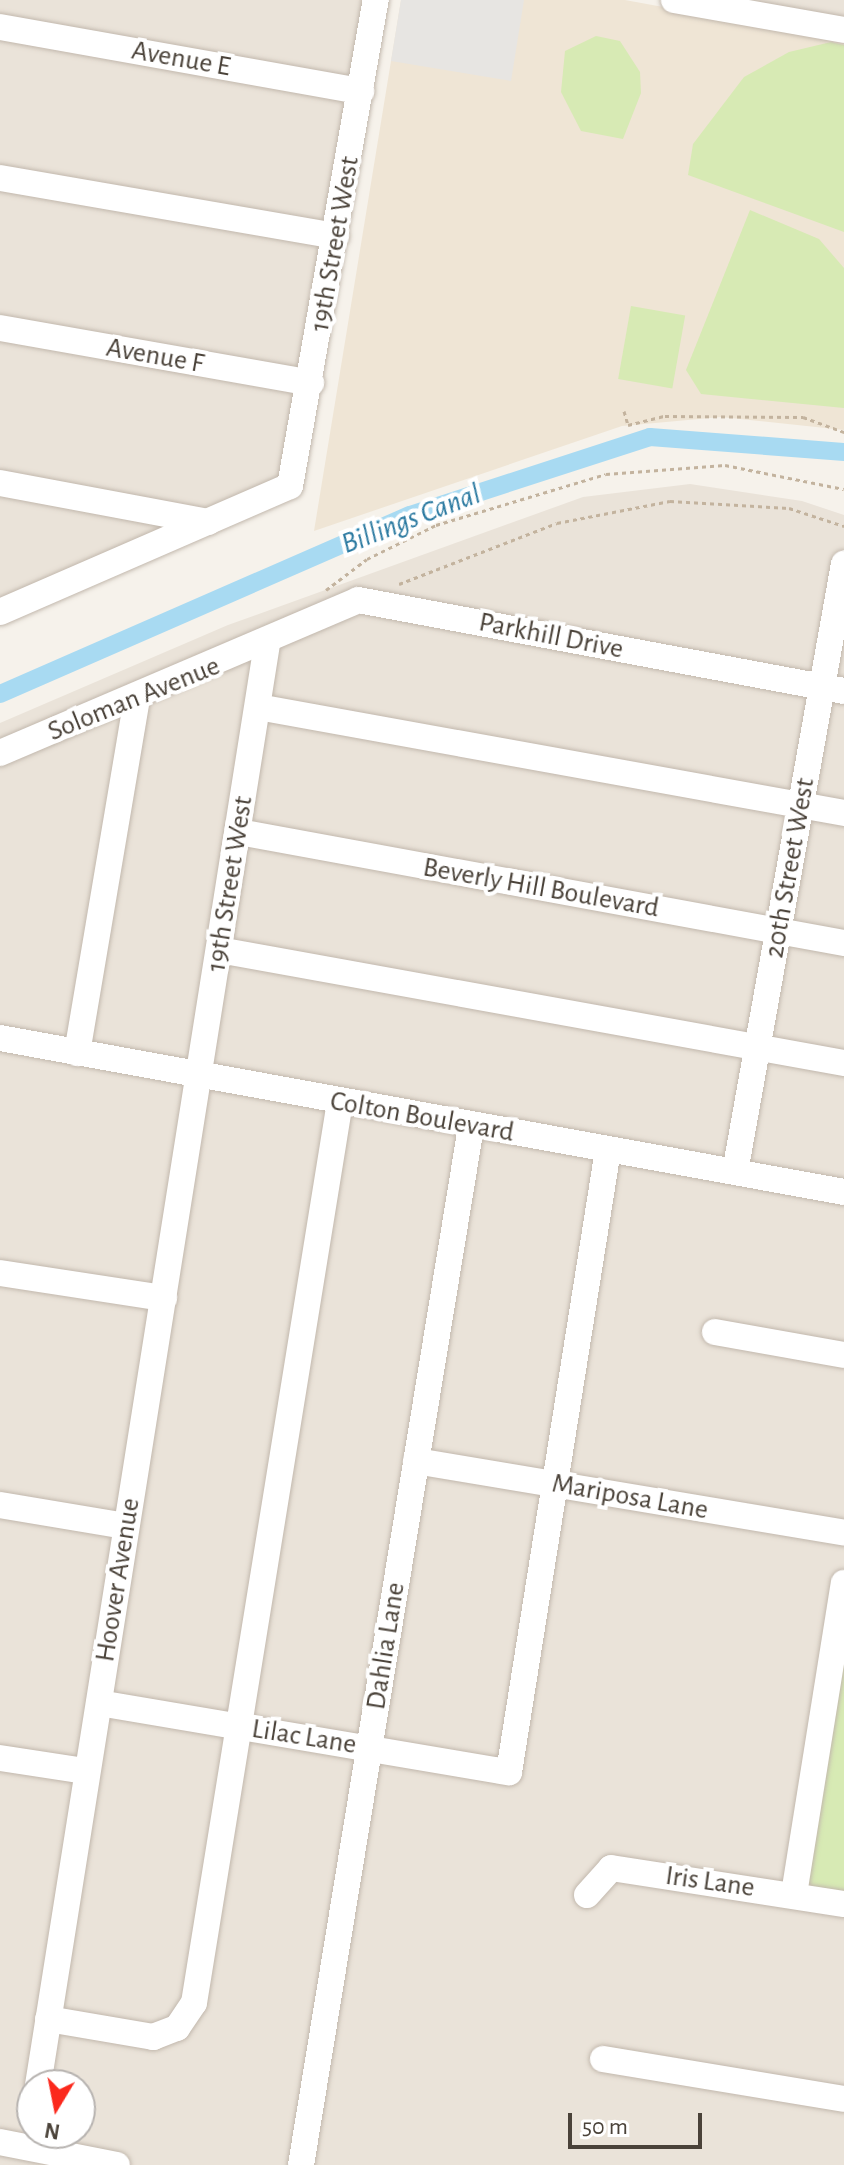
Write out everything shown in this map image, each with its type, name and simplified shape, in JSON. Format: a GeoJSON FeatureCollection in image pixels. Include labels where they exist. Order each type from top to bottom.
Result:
{"type":"FeatureCollection","features":[{"type":"Feature","properties":{"kind":"street","name":"19th Street West"},"geometry":{"type":"LineString","coordinates":[[208,522],[290,486],[311,383],[376,0]]}},
{"type":"Feature","properties":{"kind":"street"},"geometry":{"type":"LineString","coordinates":[[674,0],[844,30]]}},
{"type":"Feature","properties":{"kind":"street","name":"Avenue E"},"geometry":{"type":"LineString","coordinates":[[0,27],[361,91]]}},
{"type":"Feature","properties":{"kind":"street"},"geometry":{"type":"LineString","coordinates":[[0,178],[336,236]]}},
{"type":"Feature","properties":{"kind":"street","name":"Avenue F"},"geometry":{"type":"LineString","coordinates":[[0,328],[311,383]]}},
{"type":"Feature","properties":{"kind":"street"},"geometry":{"type":"LineString","coordinates":[[0,483],[208,522]]}},
{"type":"Feature","properties":{"kind":"street"},"geometry":{"type":"LineString","coordinates":[[0,612],[208,522]]}},
{"type":"Feature","properties":{"kind":"street","name":"20th Street West"},"geometry":{"type":"LineString","coordinates":[[735,1172],[801,805],[834,689],[844,564]]}},
{"type":"Feature","properties":{"kind":"street"},"geometry":{"type":"LineString","coordinates":[[267,644],[358,600]]}},
{"type":"Feature","properties":{"kind":"street","name":"Parkhill Drive"},"geometry":{"type":"LineString","coordinates":[[358,600],[834,689]]}},
{"type":"Feature","properties":{"kind":"street","name":"19th Street West"},"geometry":{"type":"LineString","coordinates":[[199,1076],[267,644]]}},
{"type":"Feature","properties":{"kind":"street","name":"Soloman Avenue"},"geometry":{"type":"LineString","coordinates":[[0,753],[267,644]]}},
{"type":"Feature","properties":{"kind":"street"},"geometry":{"type":"LineString","coordinates":[[77,1053],[137,698]]}},
{"type":"Feature","properties":{"kind":"street"},"geometry":{"type":"LineString","coordinates":[[258,707],[844,813]]}},
{"type":"Feature","properties":{"kind":"street","name":"Beverly Hill Boulevard"},"geometry":{"type":"LineString","coordinates":[[239,832],[844,943]]}},
{"type":"Feature","properties":{"kind":"street"},"geometry":{"type":"LineString","coordinates":[[219,950],[844,1063]]}},
{"type":"Feature","properties":{"kind":"street","name":"Colton Boulevard"},"geometry":{"type":"LineString","coordinates":[[0,1038],[471,1127],[844,1192]]}},
{"type":"Feature","properties":{"kind":"street","name":"Hoover Avenue"},"geometry":{"type":"LineString","coordinates":[[40,2069],[85,1771],[99,1703],[199,1076]]}},
{"type":"Feature","properties":{"kind":"street"},"geometry":{"type":"LineString","coordinates":[[48,2019],[153,2037],[177,2028],[194,2003],[340,1102]]}},
{"type":"Feature","properties":{"kind":"street","name":"Dahlia Lane"},"geometry":{"type":"LineString","coordinates":[[301,2165],[471,1127]]}},
{"type":"Feature","properties":{"kind":"street"},"geometry":{"type":"LineString","coordinates":[[555,1485],[608,1150]]}},
{"type":"Feature","properties":{"kind":"street"},"geometry":{"type":"LineString","coordinates":[[0,1273],[164,1298]]}},
{"type":"Feature","properties":{"kind":"street"},"geometry":{"type":"LineString","coordinates":[[715,1332],[844,1355]]}},
{"type":"Feature","properties":{"kind":"street","name":"Mariposa Lane"},"geometry":{"type":"LineString","coordinates":[[416,1461],[844,1533]]}},
{"type":"Feature","properties":{"kind":"street","name":"Lilac Lane"},"geometry":{"type":"LineString","coordinates":[[99,1703],[509,1772],[555,1485]]}},
{"type":"Feature","properties":{"kind":"street"},"geometry":{"type":"LineString","coordinates":[[0,1505],[125,1526]]}},
{"type":"Feature","properties":{"kind":"street"},"geometry":{"type":"LineString","coordinates":[[794,1894],[844,1583]]}},
{"type":"Feature","properties":{"kind":"street"},"geometry":{"type":"LineString","coordinates":[[0,1758],[85,1771]]}},
{"type":"Feature","properties":{"kind":"street","name":"Iris Lane"},"geometry":{"type":"LineString","coordinates":[[587,1895],[611,1868],[844,1904]]}},
{"type":"Feature","properties":{"kind":"street"},"geometry":{"type":"LineString","coordinates":[[603,2059],[844,2099]]}},
{"type":"Feature","properties":{"kind":"street"},"geometry":{"type":"LineString","coordinates":[[43,2149],[117,2165]]}},
{"type":"Feature","properties":{"kind":"path"},"geometry":{"type":"LineString","coordinates":[[624,411],[628,425],[665,416],[803,417],[844,432]]}},
{"type":"Feature","properties":{"kind":"path"},"geometry":{"type":"LineString","coordinates":[[322,597],[332,580],[436,525],[606,474],[725,465],[844,489]]}},
{"type":"Feature","properties":{"kind":"path"},"geometry":{"type":"LineString","coordinates":[[358,600],[557,523],[670,501],[789,508],[844,526]]}},
{"type":"Feature","properties":{"kind":"shaded area"},"geometry":{"type":"Polygon","coordinates":[[[0,0],[375,0],[290,486],[0,611],[0,0]]]}},
{"type":"Feature","properties":{"kind":"shaded area"},"geometry":{"type":"Polygon","coordinates":[[[401,0],[625,0],[844,40],[844,430],[721,417],[622,426],[314,531],[401,0]]]}},
{"type":"Feature","properties":{"kind":"shaded area"},"geometry":{"type":"Polygon","coordinates":[[[401,0],[524,0],[511,81],[391,61],[401,0]]]}},
{"type":"Feature","properties":{"kind":"shaded area"},"geometry":{"type":"Polygon","coordinates":[[[676,0],[844,0],[844,30],[676,0]]]}},
{"type":"Feature","properties":{"kind":"shaded area"},"geometry":{"type":"Polygon","coordinates":[[[690,484],[802,501],[844,515],[844,2165],[0,2165],[0,723],[228,625],[583,497],[690,484]]]}},
{"type":"Feature","properties":{"kind":"green space"},"geometry":{"type":"Polygon","coordinates":[[[596,36],[620,41],[640,72],[641,93],[623,139],[581,131],[561,92],[565,51],[596,36]]]}},
{"type":"Feature","properties":{"kind":"green space"},"geometry":{"type":"Polygon","coordinates":[[[831,42],[844,45],[844,232],[688,175],[693,144],[744,77],[789,52],[831,42]]]}},
{"type":"Feature","properties":{"kind":"green space"},"geometry":{"type":"Polygon","coordinates":[[[750,210],[819,239],[844,268],[844,408],[701,394],[686,370],[750,210]]]}},
{"type":"Feature","properties":{"kind":"green space"},"geometry":{"type":"Polygon","coordinates":[[[631,306],[685,316],[672,388],[618,379],[631,306]]]}},
{"type":"Feature","properties":{"kind":"green space"},"geometry":{"type":"Polygon","coordinates":[[[844,1634],[844,1897],[801,1890],[844,1634]]]}},
{"type":"Feature","properties":{"kind":"waterway","name":"Billings Canal"},"geometry":{"type":"LineString","coordinates":[[0,694],[410,515],[650,437],[844,452]]}}]}
